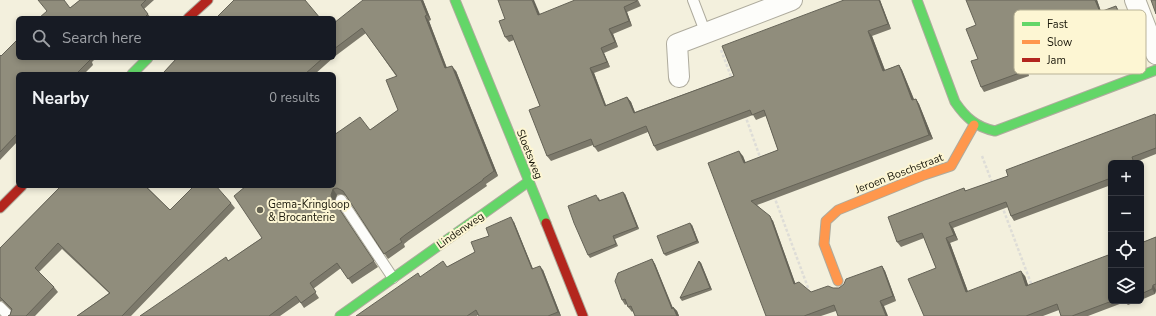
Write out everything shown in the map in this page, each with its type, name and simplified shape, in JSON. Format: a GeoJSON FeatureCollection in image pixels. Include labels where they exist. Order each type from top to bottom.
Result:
{"type":"FeatureCollection","features":[{"type":"Feature","properties":{"kind":"street"},"geometry":{"type":"LineString","coordinates":[[190,16],[208,0]]}},
{"type":"Feature","properties":{"kind":"street","name":"Sloetsweg"},"geometry":{"type":"LineString","coordinates":[[455,0],[583,316]]}},
{"type":"Feature","properties":{"kind":"street"},"geometry":{"type":"LineString","coordinates":[[679,77],[677,44],[792,0]]}},
{"type":"Feature","properties":{"kind":"street"},"geometry":{"type":"LineString","coordinates":[[917,0],[955,102],[973,127],[995,131],[1145,74]]}},
{"type":"Feature","properties":{"kind":"street"},"geometry":{"type":"LineString","coordinates":[[1135,0],[1139,10]]}},
{"type":"Feature","properties":{"kind":"street"},"geometry":{"type":"LineString","coordinates":[[1146,28],[1156,54]]}},
{"type":"Feature","properties":{"kind":"street"},"geometry":{"type":"LineString","coordinates":[[134,72],[146,60]]}},
{"type":"Feature","properties":{"kind":"street"},"geometry":{"type":"LineString","coordinates":[[1146,74],[1156,70]]}},
{"type":"Feature","properties":{"kind":"street","name":"Jeroen Boschstraat"},"geometry":{"type":"LineString","coordinates":[[838,281],[824,244],[826,221],[838,210],[924,175],[951,166],[973,127]]}},
{"type":"Feature","properties":{"kind":"street","name":"Lindenweg"},"geometry":{"type":"LineString","coordinates":[[340,316],[528,182]]}},
{"type":"Feature","properties":{"kind":"street"},"geometry":{"type":"LineString","coordinates":[[0,208],[20,188]]}},
{"type":"Feature","properties":{"kind":"lane"},"geometry":{"type":"LineString","coordinates":[[693,0],[710,32]]}},
{"type":"Feature","properties":{"kind":"lane"},"geometry":{"type":"LineString","coordinates":[[341,200],[393,278]]}},
{"type":"Feature","properties":{"kind":"lane"},"geometry":{"type":"LineString","coordinates":[[0,307],[9,316]]}},
{"type":"Feature","properties":{"kind":"path"},"geometry":{"type":"LineString","coordinates":[[710,32],[733,82]]}},
{"type":"Feature","properties":{"kind":"path"},"geometry":{"type":"LineString","coordinates":[[744,112],[763,164]]}},
{"type":"Feature","properties":{"kind":"path"},"geometry":{"type":"LineString","coordinates":[[973,127],[996,192]]}},
{"type":"Feature","properties":{"kind":"path"},"geometry":{"type":"LineString","coordinates":[[774,194],[812,300]]}},
{"type":"Feature","properties":{"kind":"path"},"geometry":{"type":"LineString","coordinates":[[1001,206],[1032,286]]}},
{"type":"Feature","properties":{"kind":"building"},"geometry":{"type":"Polygon","coordinates":[[[38,0],[64,0],[70,8],[80,0],[146,0],[141,5],[148,14],[146,16],[41,16],[47,11],[38,0]]]}},
{"type":"Feature","properties":{"kind":"building"},"geometry":{"type":"Polygon","coordinates":[[[234,0],[305,0],[318,16],[218,16],[234,0]]]}},
{"type":"Feature","properties":{"kind":"building"},"geometry":{"type":"Polygon","coordinates":[[[363,0],[421,0],[427,15],[425,16],[445,68],[452,66],[494,171],[405,235],[400,239],[402,242],[384,254],[343,191],[337,188],[333,189],[331,195],[332,198],[374,261],[348,279],[337,263],[310,283],[316,292],[301,303],[296,296],[269,316],[140,316],[226,257],[228,261],[262,238],[234,196],[244,188],[336,188],[336,134],[360,117],[370,130],[398,110],[386,80],[397,76],[362,28],[336,48],[336,21],[363,0]]]}},
{"type":"Feature","properties":{"kind":"building"},"geometry":{"type":"Polygon","coordinates":[[[498,0],[532,0],[538,15],[575,0],[637,0],[624,7],[629,21],[609,29],[615,42],[601,48],[607,62],[590,68],[605,106],[627,97],[634,113],[734,76],[722,46],[844,0],[879,0],[888,24],[868,31],[883,71],[899,65],[912,100],[916,99],[929,135],[751,201],[770,216],[794,284],[799,282],[811,292],[828,286],[839,288],[844,284],[846,279],[882,266],[893,296],[880,301],[886,316],[838,316],[834,305],[804,316],[766,316],[708,163],[739,151],[744,163],[778,150],[764,110],[752,115],[750,110],[654,146],[646,126],[594,147],[591,139],[547,156],[529,110],[540,106],[512,35],[505,37],[499,21],[505,19],[498,0]]]}},
{"type":"Feature","properties":{"kind":"building"},"geometry":{"type":"Polygon","coordinates":[[[966,0],[1095,0],[1099,10],[1014,10],[1014,74],[1017,74],[981,87],[971,61],[978,59],[966,29],[976,25],[966,0]]]}},
{"type":"Feature","properties":{"kind":"building"},"geometry":{"type":"Polygon","coordinates":[[[1151,0],[1156,0],[1156,14],[1151,0]]]}},
{"type":"Feature","properties":{"kind":"building"},"geometry":{"type":"Polygon","coordinates":[[[1116,6],[1117,10],[1105,10],[1116,6]]]}},
{"type":"Feature","properties":{"kind":"building"},"geometry":{"type":"Polygon","coordinates":[[[16,41],[16,60],[90,60],[78,72],[16,72],[16,135],[0,152],[0,55],[1,56],[16,41]]]}},
{"type":"Feature","properties":{"kind":"building"},"geometry":{"type":"Polygon","coordinates":[[[175,60],[321,60],[307,72],[164,72],[175,60]]]}},
{"type":"Feature","properties":{"kind":"building"},"geometry":{"type":"Polygon","coordinates":[[[1155,114],[1156,116],[1156,148],[1132,157],[1133,160],[1108,160],[1108,179],[1011,216],[1006,202],[949,223],[954,235],[946,238],[966,292],[1021,271],[1026,286],[1108,255],[1108,302],[1072,316],[1061,316],[1057,304],[1026,316],[924,316],[908,279],[936,268],[922,233],[897,242],[888,217],[964,188],[965,191],[1008,176],[1006,170],[1155,114]]]}},
{"type":"Feature","properties":{"kind":"building"},"geometry":{"type":"Polygon","coordinates":[[[59,188],[147,188],[170,210],[192,188],[218,188],[231,203],[122,316],[77,316],[110,293],[58,243],[35,268],[54,287],[26,316],[8,316],[10,315],[12,309],[0,297],[0,248],[59,188]]]}},
{"type":"Feature","properties":{"kind":"building"},"geometry":{"type":"Polygon","coordinates":[[[623,192],[637,227],[613,236],[616,244],[588,255],[568,206],[596,195],[599,201],[623,192]]]}},
{"type":"Feature","properties":{"kind":"building"},"geometry":{"type":"Polygon","coordinates":[[[511,217],[532,269],[540,266],[558,312],[548,316],[479,316],[476,310],[467,316],[356,316],[418,273],[420,277],[443,261],[447,267],[475,252],[471,242],[489,236],[486,228],[511,217]]]}},
{"type":"Feature","properties":{"kind":"building"},"geometry":{"type":"Polygon","coordinates":[[[690,223],[697,241],[664,254],[657,236],[690,223]]]}},
{"type":"Feature","properties":{"kind":"building"},"geometry":{"type":"Polygon","coordinates":[[[1156,237],[1156,284],[1153,285],[1152,289],[1144,293],[1144,268],[1144,242],[1156,237]]]}},
{"type":"Feature","properties":{"kind":"building"},"geometry":{"type":"Polygon","coordinates":[[[652,259],[672,309],[673,307],[677,316],[635,316],[631,306],[628,307],[625,299],[622,300],[615,281],[618,273],[652,259]]]}},
{"type":"Feature","properties":{"kind":"building"},"geometry":{"type":"Polygon","coordinates":[[[699,261],[710,288],[680,298],[699,261]]]}},
{"type":"Feature","properties":{"kind":"traffic: fast"},"geometry":{"type":"LineString","coordinates":[[455,0],[546,223]]}},
{"type":"Feature","properties":{"kind":"traffic: fast"},"geometry":{"type":"LineString","coordinates":[[917,0],[955,102],[967,117],[982,127],[988,129],[995,131],[1145,74]]}},
{"type":"Feature","properties":{"kind":"traffic: fast"},"geometry":{"type":"LineString","coordinates":[[134,72],[146,60]]}},
{"type":"Feature","properties":{"kind":"traffic: fast"},"geometry":{"type":"LineString","coordinates":[[1146,74],[1156,70]]}},
{"type":"Feature","properties":{"kind":"traffic: fast"},"geometry":{"type":"LineString","coordinates":[[340,316],[528,182]]}},
{"type":"Feature","properties":{"kind":"traffic: slow"},"geometry":{"type":"LineString","coordinates":[[838,281],[824,244],[826,221],[838,210],[924,175],[951,166],[974,125]]}},
{"type":"Feature","properties":{"kind":"traffic: jam"},"geometry":{"type":"LineString","coordinates":[[190,16],[208,0]]}},
{"type":"Feature","properties":{"kind":"traffic: jam"},"geometry":{"type":"LineString","coordinates":[[0,208],[20,188]]}},
{"type":"Feature","properties":{"kind":"traffic: jam"},"geometry":{"type":"LineString","coordinates":[[546,223],[583,316]]}},
{"type":"Feature","properties":{"kind":"place","name":"Gema-Kringloop & Brocanterie"},"geometry":{"type":"Point","coordinates":[260,210]}}]}
